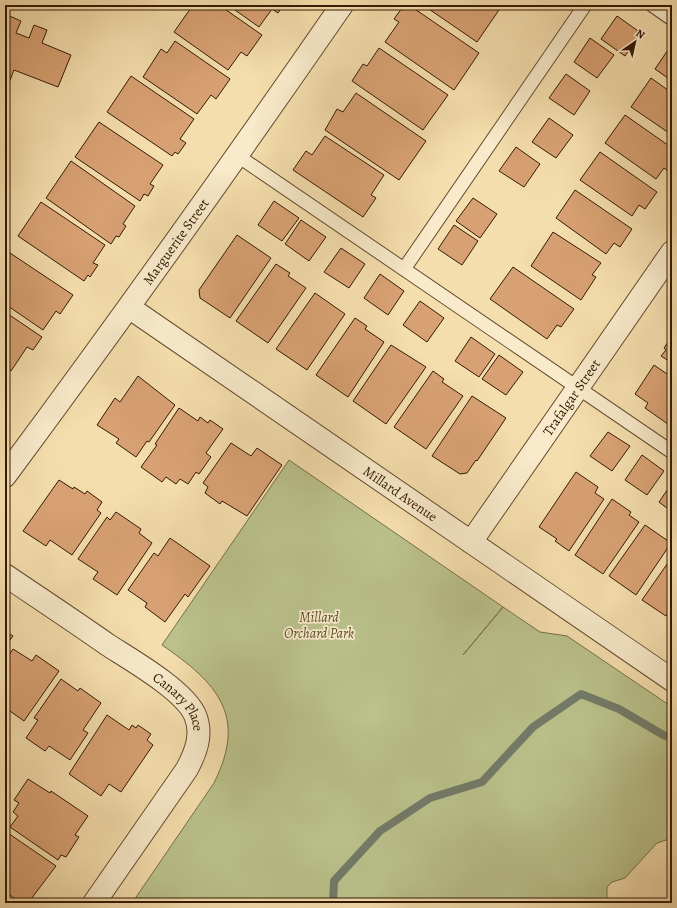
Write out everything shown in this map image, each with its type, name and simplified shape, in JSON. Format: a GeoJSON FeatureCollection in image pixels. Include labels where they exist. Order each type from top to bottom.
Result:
{"type":"FeatureCollection","features":[{"type":"Feature","properties":{"kind":"street","name":"Marguerite Street"},"geometry":{"type":"LineString","coordinates":[[5,476],[130,308],[238,156],[342,5]]}},
{"type":"Feature","properties":{"kind":"street","name":"Trafalgar Street"},"geometry":{"type":"LineString","coordinates":[[471,542],[672,252]]}},
{"type":"Feature","properties":{"kind":"street","name":"Millard Avenue"},"geometry":{"type":"LineString","coordinates":[[130,308],[672,680]]}},
{"type":"Feature","properties":{"kind":"street","name":"Canary Place"},"geometry":{"type":"LineString","coordinates":[[5,575],[168,686],[186,701],[194,713],[198,724],[199,736],[197,747],[190,764],[94,903]]}},
{"type":"Feature","properties":{"kind":"lane"},"geometry":{"type":"LineString","coordinates":[[404,269],[585,5]]}},
{"type":"Feature","properties":{"kind":"lane"},"geometry":{"type":"LineString","coordinates":[[652,5],[672,19]]}},
{"type":"Feature","properties":{"kind":"lane"},"geometry":{"type":"LineString","coordinates":[[238,156],[672,452]]}},
{"type":"Feature","properties":{"kind":"green space","name":"Millard Orchard Park"},"geometry":{"type":"Polygon","coordinates":[[[289,460],[540,632],[567,636],[672,707],[672,838],[657,843],[625,878],[612,882],[607,887],[607,903],[132,903],[214,783],[224,759],[228,738],[227,719],[221,703],[212,687],[198,673],[162,645],[289,460]]]}},
{"type":"Feature","properties":{"kind":"building"},"geometry":{"type":"Polygon","coordinates":[[[193,5],[198,8],[200,5],[219,5],[262,35],[247,56],[241,52],[228,70],[174,32],[193,5]]]}},
{"type":"Feature","properties":{"kind":"building"},"geometry":{"type":"Polygon","coordinates":[[[228,5],[283,5],[278,13],[272,9],[259,27],[228,5]]]}},
{"type":"Feature","properties":{"kind":"building"},"geometry":{"type":"Polygon","coordinates":[[[404,5],[409,5],[479,53],[454,90],[385,42],[399,22],[394,19],[404,5]]]}},
{"type":"Feature","properties":{"kind":"building"},"geometry":{"type":"Polygon","coordinates":[[[423,5],[498,5],[501,7],[477,42],[423,5]]]}},
{"type":"Feature","properties":{"kind":"building"},"geometry":{"type":"Polygon","coordinates":[[[5,14],[21,21],[16,33],[29,38],[34,25],[47,30],[42,43],[71,55],[58,87],[14,70],[5,93],[5,14]]]}},
{"type":"Feature","properties":{"kind":"building"},"geometry":{"type":"Polygon","coordinates":[[[617,16],[641,33],[625,56],[601,39],[617,16]]]}},
{"type":"Feature","properties":{"kind":"building"},"geometry":{"type":"Polygon","coordinates":[[[590,38],[614,55],[597,78],[574,62],[590,38]]]}},
{"type":"Feature","properties":{"kind":"building"},"geometry":{"type":"Polygon","coordinates":[[[175,41],[230,79],[216,99],[211,95],[197,114],[143,77],[161,49],[167,53],[175,41]]]}},
{"type":"Feature","properties":{"kind":"building"},"geometry":{"type":"Polygon","coordinates":[[[672,44],[672,81],[655,69],[672,44]]]}},
{"type":"Feature","properties":{"kind":"building"},"geometry":{"type":"Polygon","coordinates":[[[379,48],[448,95],[423,130],[352,81],[363,64],[367,66],[379,48]]]}},
{"type":"Feature","properties":{"kind":"building"},"geometry":{"type":"Polygon","coordinates":[[[566,74],[590,91],[574,115],[549,98],[566,74]]]}},
{"type":"Feature","properties":{"kind":"building"},"geometry":{"type":"Polygon","coordinates":[[[131,76],[194,119],[180,139],[186,143],[178,154],[175,152],[172,156],[107,112],[131,76]]]}},
{"type":"Feature","properties":{"kind":"building"},"geometry":{"type":"Polygon","coordinates":[[[651,78],[672,93],[672,135],[631,107],[651,78]]]}},
{"type":"Feature","properties":{"kind":"building"},"geometry":{"type":"Polygon","coordinates":[[[356,93],[426,141],[399,180],[325,130],[337,109],[343,112],[356,93]]]}},
{"type":"Feature","properties":{"kind":"building"},"geometry":{"type":"Polygon","coordinates":[[[625,115],[672,148],[672,168],[669,172],[664,168],[656,179],[605,143],[625,115]]]}},
{"type":"Feature","properties":{"kind":"building"},"geometry":{"type":"Polygon","coordinates":[[[549,118],[573,135],[556,158],[532,142],[549,118]]]}},
{"type":"Feature","properties":{"kind":"building"},"geometry":{"type":"Polygon","coordinates":[[[99,122],[163,165],[150,184],[154,186],[148,196],[144,194],[140,201],[75,157],[99,122]]]}},
{"type":"Feature","properties":{"kind":"building"},"geometry":{"type":"Polygon","coordinates":[[[325,136],[384,175],[371,195],[376,198],[363,217],[293,170],[306,151],[312,155],[325,136]]]}},
{"type":"Feature","properties":{"kind":"building"},"geometry":{"type":"Polygon","coordinates":[[[516,147],[540,164],[524,187],[499,171],[516,147]]]}},
{"type":"Feature","properties":{"kind":"building"},"geometry":{"type":"Polygon","coordinates":[[[600,152],[657,192],[645,209],[639,205],[632,216],[580,180],[600,152]]]}},
{"type":"Feature","properties":{"kind":"building"},"geometry":{"type":"Polygon","coordinates":[[[71,161],[135,206],[123,224],[126,226],[119,237],[116,236],[111,244],[46,198],[71,161]]]}},
{"type":"Feature","properties":{"kind":"building"},"geometry":{"type":"Polygon","coordinates":[[[575,190],[632,229],[620,247],[614,243],[606,254],[556,218],[575,190]]]}},
{"type":"Feature","properties":{"kind":"building"},"geometry":{"type":"Polygon","coordinates":[[[473,198],[497,214],[480,238],[456,221],[473,198]]]}},
{"type":"Feature","properties":{"kind":"building"},"geometry":{"type":"Polygon","coordinates":[[[274,201],[299,218],[282,241],[258,225],[274,201]]]}},
{"type":"Feature","properties":{"kind":"building"},"geometry":{"type":"Polygon","coordinates":[[[41,202],[105,245],[93,263],[98,265],[90,277],[88,275],[84,281],[18,236],[41,202]]]}},
{"type":"Feature","properties":{"kind":"building"},"geometry":{"type":"Polygon","coordinates":[[[301,220],[326,237],[309,261],[285,244],[301,220]]]}},
{"type":"Feature","properties":{"kind":"building"},"geometry":{"type":"Polygon","coordinates":[[[454,225],[478,241],[462,265],[438,249],[454,225]]]}},
{"type":"Feature","properties":{"kind":"building"},"geometry":{"type":"Polygon","coordinates":[[[553,232],[601,263],[592,275],[596,277],[581,300],[531,266],[553,232]]]}},
{"type":"Feature","properties":{"kind":"building"},"geometry":{"type":"Polygon","coordinates":[[[237,235],[271,258],[230,318],[200,298],[199,290],[237,235]]]}},
{"type":"Feature","properties":{"kind":"building"},"geometry":{"type":"Polygon","coordinates":[[[341,248],[365,264],[349,288],[324,272],[341,248]]]}},
{"type":"Feature","properties":{"kind":"building"},"geometry":{"type":"Polygon","coordinates":[[[10,253],[73,295],[60,314],[56,311],[43,330],[5,304],[5,260],[10,253]]]}},
{"type":"Feature","properties":{"kind":"building"},"geometry":{"type":"Polygon","coordinates":[[[276,264],[290,273],[288,276],[306,288],[268,343],[236,321],[276,264]]]}},
{"type":"Feature","properties":{"kind":"building"},"geometry":{"type":"Polygon","coordinates":[[[513,267],[574,309],[561,327],[557,325],[547,339],[490,299],[513,267]]]}},
{"type":"Feature","properties":{"kind":"building"},"geometry":{"type":"Polygon","coordinates":[[[380,274],[404,291],[388,315],[364,298],[380,274]]]}},
{"type":"Feature","properties":{"kind":"building"},"geometry":{"type":"Polygon","coordinates":[[[315,293],[345,314],[307,370],[276,349],[315,293]]]}},
{"type":"Feature","properties":{"kind":"building"},"geometry":{"type":"Polygon","coordinates":[[[420,301],[444,318],[427,342],[403,325],[420,301]]]}},
{"type":"Feature","properties":{"kind":"building"},"geometry":{"type":"Polygon","coordinates":[[[5,312],[42,337],[33,350],[27,347],[11,371],[5,367],[5,312]]]}},
{"type":"Feature","properties":{"kind":"building"},"geometry":{"type":"Polygon","coordinates":[[[355,318],[367,326],[365,329],[384,342],[348,397],[316,375],[355,318]]]}},
{"type":"Feature","properties":{"kind":"building"},"geometry":{"type":"Polygon","coordinates":[[[672,336],[672,363],[661,356],[666,350],[664,348],[672,336]]]}},
{"type":"Feature","properties":{"kind":"building"},"geometry":{"type":"Polygon","coordinates":[[[471,337],[495,354],[479,377],[455,361],[471,337]]]}},
{"type":"Feature","properties":{"kind":"building"},"geometry":{"type":"Polygon","coordinates":[[[391,345],[426,367],[386,424],[353,401],[391,345]]]}},
{"type":"Feature","properties":{"kind":"building"},"geometry":{"type":"Polygon","coordinates":[[[499,355],[523,372],[506,395],[482,379],[499,355]]]}},
{"type":"Feature","properties":{"kind":"building"},"geometry":{"type":"Polygon","coordinates":[[[654,365],[667,374],[670,370],[672,372],[672,427],[645,408],[648,403],[635,394],[654,365]]]}},
{"type":"Feature","properties":{"kind":"building"},"geometry":{"type":"Polygon","coordinates":[[[433,371],[444,379],[442,382],[463,396],[426,449],[394,427],[433,371]]]}},
{"type":"Feature","properties":{"kind":"building"},"geometry":{"type":"Polygon","coordinates":[[[138,376],[175,405],[149,442],[147,441],[136,457],[116,443],[119,439],[97,425],[115,398],[120,402],[138,376]]]}},
{"type":"Feature","properties":{"kind":"building"},"geometry":{"type":"Polygon","coordinates":[[[472,396],[506,418],[477,461],[476,460],[467,473],[460,474],[432,456],[472,396]]]}},
{"type":"Feature","properties":{"kind":"building"},"geometry":{"type":"Polygon","coordinates":[[[179,408],[198,421],[200,417],[208,423],[210,420],[223,429],[206,453],[211,457],[199,474],[196,472],[188,484],[180,479],[176,484],[166,477],[162,482],[141,467],[157,445],[155,444],[179,408]]]}},
{"type":"Feature","properties":{"kind":"building"},"geometry":{"type":"Polygon","coordinates":[[[608,432],[630,446],[612,471],[590,456],[608,432]]]}},
{"type":"Feature","properties":{"kind":"building"},"geometry":{"type":"Polygon","coordinates":[[[231,443],[251,456],[257,448],[282,465],[247,516],[222,501],[220,504],[205,493],[208,487],[203,483],[231,443]]]}},
{"type":"Feature","properties":{"kind":"building"},"geometry":{"type":"Polygon","coordinates":[[[642,455],[664,471],[647,495],[625,480],[642,455]]]}},
{"type":"Feature","properties":{"kind":"building"},"geometry":{"type":"Polygon","coordinates":[[[576,472],[598,487],[595,493],[604,499],[569,551],[555,541],[557,539],[539,527],[576,472]]]}},
{"type":"Feature","properties":{"kind":"building"},"geometry":{"type":"Polygon","coordinates":[[[59,480],[73,489],[74,487],[85,494],[87,491],[102,502],[97,510],[101,513],[72,555],[50,540],[46,546],[23,531],[59,480]]]}},
{"type":"Feature","properties":{"kind":"building"},"geometry":{"type":"Polygon","coordinates":[[[672,483],[672,512],[659,502],[672,483]]]}},
{"type":"Feature","properties":{"kind":"building"},"geometry":{"type":"Polygon","coordinates":[[[612,499],[631,512],[629,515],[639,522],[603,574],[575,555],[612,499]]]}},
{"type":"Feature","properties":{"kind":"building"},"geometry":{"type":"Polygon","coordinates":[[[116,512],[141,529],[139,533],[152,543],[117,595],[93,579],[98,572],[78,559],[107,517],[110,520],[116,512]]]}},
{"type":"Feature","properties":{"kind":"building"},"geometry":{"type":"Polygon","coordinates":[[[645,525],[671,543],[636,595],[609,576],[645,525]]]}},
{"type":"Feature","properties":{"kind":"building"},"geometry":{"type":"Polygon","coordinates":[[[170,538],[210,566],[188,597],[185,594],[165,622],[145,607],[147,603],[128,590],[154,553],[158,556],[170,538]]]}},
{"type":"Feature","properties":{"kind":"building"},"geometry":{"type":"Polygon","coordinates":[[[672,557],[672,608],[666,616],[642,600],[672,557]]]}},
{"type":"Feature","properties":{"kind":"building"},"geometry":{"type":"Polygon","coordinates":[[[5,631],[13,636],[5,647],[5,631]]]}},
{"type":"Feature","properties":{"kind":"building"},"geometry":{"type":"Polygon","coordinates":[[[13,649],[32,661],[36,655],[59,671],[24,721],[7,709],[5,711],[5,661],[13,649]]]}},
{"type":"Feature","properties":{"kind":"building"},"geometry":{"type":"Polygon","coordinates":[[[61,679],[78,691],[80,688],[101,703],[83,730],[88,733],[70,760],[49,746],[45,751],[26,738],[38,720],[34,718],[61,679]]]}},
{"type":"Feature","properties":{"kind":"building"},"geometry":{"type":"Polygon","coordinates":[[[107,715],[129,730],[132,725],[136,728],[138,725],[151,734],[147,740],[153,745],[121,792],[109,784],[101,796],[69,774],[107,715]]]}},
{"type":"Feature","properties":{"kind":"building"},"geometry":{"type":"Polygon","coordinates":[[[28,779],[50,793],[51,791],[88,816],[75,835],[79,837],[66,857],[61,855],[58,860],[10,827],[18,816],[13,812],[19,803],[14,800],[28,779]]]}},
{"type":"Feature","properties":{"kind":"building"},"geometry":{"type":"Polygon","coordinates":[[[5,831],[56,866],[28,903],[22,903],[5,892],[5,831]]]}},
{"type":"Feature","properties":{"kind":"waterway"},"geometry":{"type":"LineString","coordinates":[[333,903],[334,881],[380,831],[430,798],[482,782],[533,727],[581,694],[619,709],[665,736],[672,738]]}}]}
